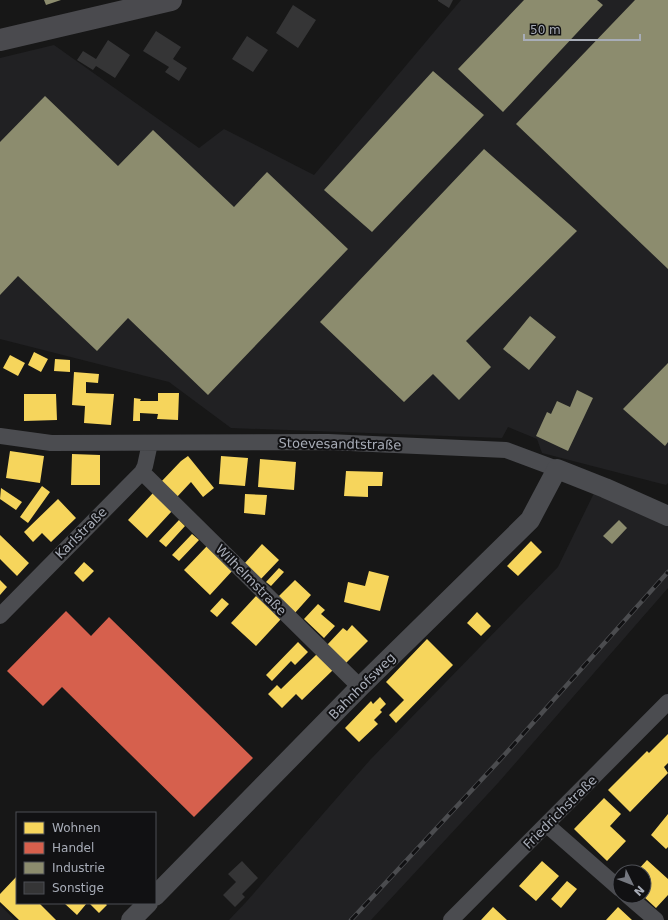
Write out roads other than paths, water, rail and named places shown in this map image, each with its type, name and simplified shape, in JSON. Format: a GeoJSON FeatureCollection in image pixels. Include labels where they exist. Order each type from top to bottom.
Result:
{"type":"FeatureCollection","features":[{"type":"Feature","properties":{"kind":"main road"},"geometry":{"type":"LineString","coordinates":[[0,40],[171,0]]}},
{"type":"Feature","properties":{"kind":"street","name":"Stoevesandtstraße"},"geometry":{"type":"LineString","coordinates":[[0,436],[51,444],[328,442],[506,450],[605,488],[668,516]]}},
{"type":"Feature","properties":{"kind":"street","name":"Karlstraße"},"geometry":{"type":"LineString","coordinates":[[0,616],[142,472],[145,466],[150,444]]}},
{"type":"Feature","properties":{"kind":"street","name":"Bahnhofsweg"},"geometry":{"type":"LineString","coordinates":[[156,895],[360,687],[530,520],[557,469]]}},
{"type":"Feature","properties":{"kind":"street","name":"Wilhelmstraße"},"geometry":{"type":"LineString","coordinates":[[142,472],[360,687]]}},
{"type":"Feature","properties":{"kind":"street","name":"Friedrichstraße"},"geometry":{"type":"LineString","coordinates":[[451,920],[668,702]]}},
{"type":"Feature","properties":{"kind":"street"},"geometry":{"type":"LineString","coordinates":[[547,825],[612,882]]}},
{"type":"Feature","properties":{"kind":"street"},"geometry":{"type":"LineString","coordinates":[[132,920],[147,904]]}},
{"type":"Feature","properties":{"kind":"street"},"geometry":{"type":"LineString","coordinates":[[637,904],[656,920]]}},
{"type":"Feature","properties":{"kind":"railway"},"geometry":{"type":"LineString","coordinates":[[351,920],[498,762],[668,572]]}}]}
